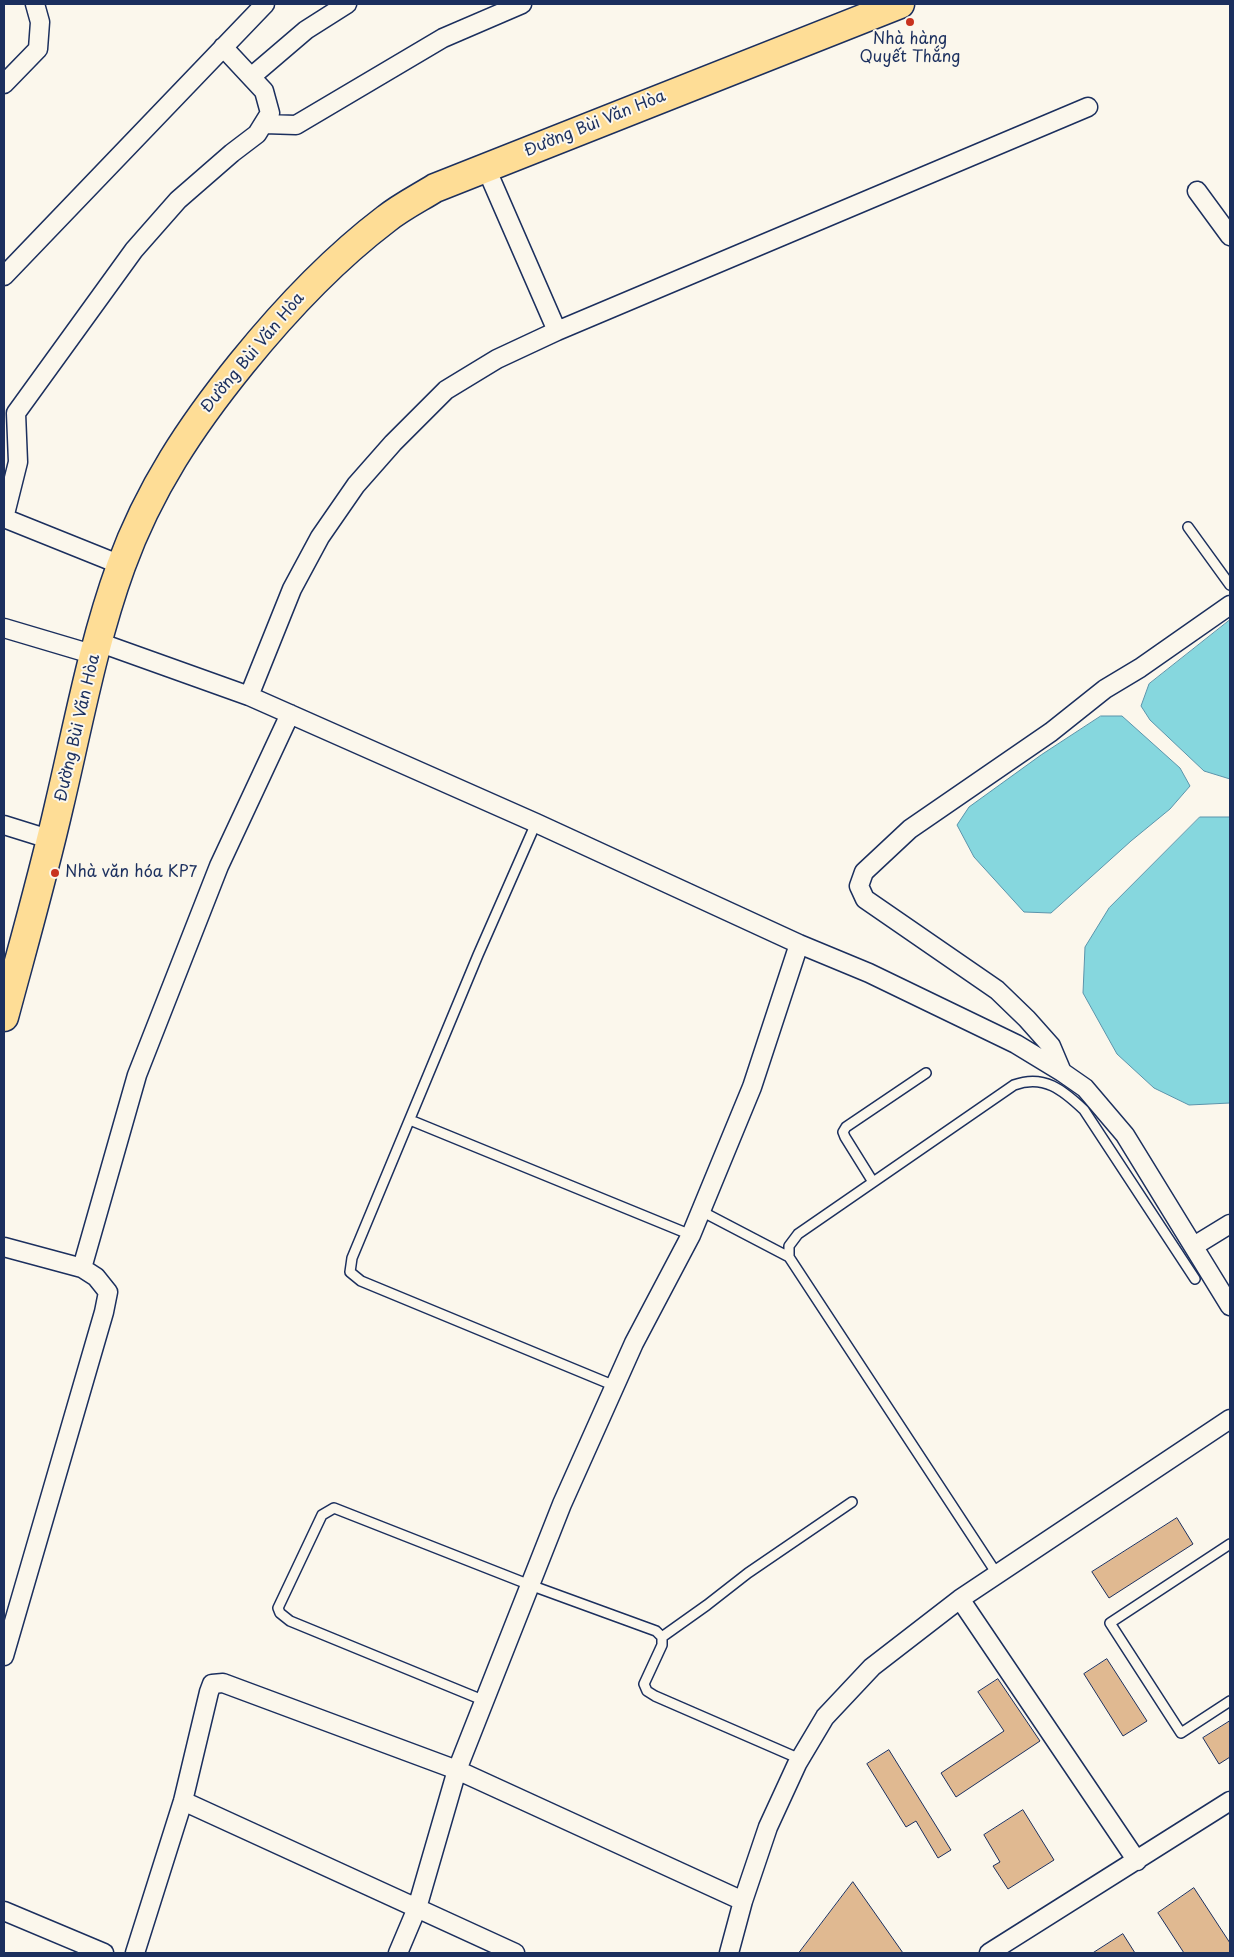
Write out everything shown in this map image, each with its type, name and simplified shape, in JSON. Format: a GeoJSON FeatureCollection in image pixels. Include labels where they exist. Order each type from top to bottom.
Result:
{"type":"FeatureCollection","features":[{"type":"Feature","properties":{"kind":"main road","name":"Đường Bùi Văn Hòa"},"geometry":{"type":"LineString","coordinates":[[4,1017],[52,840],[96,649],[121,566],[142,516],[186,437],[271,328],[308,287],[387,218],[435,188],[900,4]]}},
{"type":"Feature","properties":{"kind":"street"},"geometry":{"type":"LineString","coordinates":[[4,84],[38,49],[40,22],[35,4]]}},
{"type":"Feature","properties":{"kind":"street"},"geometry":{"type":"LineString","coordinates":[[4,276],[264,4]]}},
{"type":"Feature","properties":{"kind":"street"},"geometry":{"type":"LineString","coordinates":[[251,77],[306,30],[347,4]]}},
{"type":"Feature","properties":{"kind":"street"},"geometry":{"type":"LineString","coordinates":[[264,124],[296,125],[443,38],[522,4]]}},
{"type":"Feature","properties":{"kind":"street"},"geometry":{"type":"LineString","coordinates":[[121,566],[4,518],[18,462],[16,413],[134,250],[178,200],[232,152],[257,134],[264,124],[270,113],[264,91],[223,47]]}},
{"type":"Feature","properties":{"kind":"street"},"geometry":{"type":"LineString","coordinates":[[249,696],[292,589],[320,537],[356,485],[393,443],[446,390],[497,360],[557,331],[1088,107]]}},
{"type":"Feature","properties":{"kind":"street"},"geometry":{"type":"LineString","coordinates":[[486,168],[557,331]]}},
{"type":"Feature","properties":{"kind":"street"},"geometry":{"type":"LineString","coordinates":[[1197,191],[1230,236]]}},
{"type":"Feature","properties":{"kind":"street"},"geometry":{"type":"LineString","coordinates":[[1062,1072],[1051,1046],[1027,1019],[996,990],[864,899],[860,886],[864,872],[910,829],[1051,732],[1105,689],[1140,668],[1230,605]]}},
{"type":"Feature","properties":{"kind":"street"},"geometry":{"type":"LineString","coordinates":[[4,628],[96,649],[249,696],[536,823],[799,944],[869,973],[1008,1040],[1085,1088],[1125,1135],[1230,1306]]}},
{"type":"Feature","properties":{"kind":"street"},"geometry":{"type":"LineString","coordinates":[[82,1268],[137,1075],[219,866],[290,714]]}},
{"type":"Feature","properties":{"kind":"street"},"geometry":{"type":"LineString","coordinates":[[4,825],[52,840]]}},
{"type":"Feature","properties":{"kind":"street"},"geometry":{"type":"LineString","coordinates":[[398,1953],[417,1908],[457,1770],[562,1504],[634,1343],[692,1235],[752,1087],[799,944]]}},
{"type":"Feature","properties":{"kind":"street"},"geometry":{"type":"LineString","coordinates":[[1194,1246],[1230,1224]]}},
{"type":"Feature","properties":{"kind":"street"},"geometry":{"type":"LineString","coordinates":[[4,1247],[82,1268],[96,1277],[108,1292],[104,1312],[4,1656]]}},
{"type":"Feature","properties":{"kind":"street"},"geometry":{"type":"LineString","coordinates":[[729,1953],[743,1900],[768,1827],[800,1759],[825,1717],[872,1667],[960,1600],[1230,1419]]}},
{"type":"Feature","properties":{"kind":"street"},"geometry":{"type":"LineString","coordinates":[[960,1600],[1137,1861]]}},
{"type":"Feature","properties":{"kind":"street"},"geometry":{"type":"LineString","coordinates":[[135,1953],[183,1800],[208,1692],[212,1684],[223,1683],[457,1770],[743,1900]]}},
{"type":"Feature","properties":{"kind":"street"},"geometry":{"type":"LineString","coordinates":[[183,1800],[516,1953]]}},
{"type":"Feature","properties":{"kind":"street"},"geometry":{"type":"LineString","coordinates":[[989,1953],[1230,1801]]}},
{"type":"Feature","properties":{"kind":"street"},"geometry":{"type":"LineString","coordinates":[[4,1911],[104,1953]]}},
{"type":"Feature","properties":{"kind":"lane"},"geometry":{"type":"LineString","coordinates":[[1188,527],[1230,585]]}},
{"type":"Feature","properties":{"kind":"lane"},"geometry":{"type":"LineString","coordinates":[[536,823],[478,955],[352,1258],[350,1272],[361,1281],[615,1386]]}},
{"type":"Feature","properties":{"kind":"lane"},"geometry":{"type":"LineString","coordinates":[[874,1182],[843,1132],[846,1127],[926,1072]]}},
{"type":"Feature","properties":{"kind":"lane"},"geometry":{"type":"LineString","coordinates":[[789,1257],[789,1246],[798,1234],[1014,1085],[1034,1080],[1049,1083],[1070,1097],[1084,1110],[1195,1279]]}},
{"type":"Feature","properties":{"kind":"lane"},"geometry":{"type":"LineString","coordinates":[[410,1120],[692,1235]]}},
{"type":"Feature","properties":{"kind":"lane"},"geometry":{"type":"LineString","coordinates":[[702,1211],[789,1257],[997,1574]]}},
{"type":"Feature","properties":{"kind":"lane"},"geometry":{"type":"LineString","coordinates":[[662,1636],[707,1605],[748,1573],[852,1502]]}},
{"type":"Feature","properties":{"kind":"lane"},"geometry":{"type":"LineString","coordinates":[[485,1701],[290,1621],[280,1613],[278,1608],[322,1515],[334,1508],[530,1585],[656,1631],[662,1636]]}},
{"type":"Feature","properties":{"kind":"lane"},"geometry":{"type":"LineString","coordinates":[[1230,1544],[1110,1623],[1181,1733],[1230,1700]]}},
{"type":"Feature","properties":{"kind":"lane"},"geometry":{"type":"LineString","coordinates":[[662,1636],[662,1645],[644,1684],[647,1691],[800,1759]]}},
{"type":"Feature","properties":{"kind":"water"},"geometry":{"type":"Polygon","coordinates":[[[1230,620],[1230,779],[1204,771],[1150,720],[1141,706],[1149,684],[1230,620]]]}},
{"type":"Feature","properties":{"kind":"water"},"geometry":{"type":"Polygon","coordinates":[[[1101,716],[1122,716],[1180,768],[1190,786],[1170,809],[1131,841],[1051,913],[1024,912],[974,857],[957,825],[969,807],[1041,755],[1101,716]]]}},
{"type":"Feature","properties":{"kind":"water"},"geometry":{"type":"Polygon","coordinates":[[[1200,817],[1230,817],[1230,1103],[1189,1105],[1154,1088],[1117,1054],[1083,993],[1085,947],[1109,908],[1200,817]]]}},
{"type":"Feature","properties":{"kind":"building"},"geometry":{"type":"Polygon","coordinates":[[[1177,1518],[1193,1544],[1109,1598],[1092,1572],[1177,1518]]]}},
{"type":"Feature","properties":{"kind":"building"},"geometry":{"type":"Polygon","coordinates":[[[1107,1659],[1147,1721],[1123,1736],[1084,1674],[1107,1659]]]}},
{"type":"Feature","properties":{"kind":"building"},"geometry":{"type":"Polygon","coordinates":[[[998,1679],[1040,1741],[956,1797],[941,1773],[1004,1731],[978,1692],[998,1679]]]}},
{"type":"Feature","properties":{"kind":"building"},"geometry":{"type":"Polygon","coordinates":[[[1230,1721],[1230,1757],[1219,1764],[1203,1738],[1230,1721]]]}},
{"type":"Feature","properties":{"kind":"building"},"geometry":{"type":"Polygon","coordinates":[[[889,1750],[951,1850],[938,1858],[916,1821],[906,1827],[867,1764],[889,1750]]]}},
{"type":"Feature","properties":{"kind":"building"},"geometry":{"type":"Polygon","coordinates":[[[1023,1810],[1054,1860],[1008,1889],[993,1866],[1000,1862],[984,1835],[1023,1810]]]}},
{"type":"Feature","properties":{"kind":"building"},"geometry":{"type":"Polygon","coordinates":[[[853,1882],[903,1953],[799,1953],[853,1882]]]}},
{"type":"Feature","properties":{"kind":"building"},"geometry":{"type":"Polygon","coordinates":[[[1194,1888],[1230,1943],[1230,1953],[1184,1953],[1158,1913],[1194,1888]]]}},
{"type":"Feature","properties":{"kind":"building"},"geometry":{"type":"Polygon","coordinates":[[[1123,1934],[1135,1953],[1093,1953],[1123,1934]]]}},
{"type":"Feature","properties":{"kind":"place","name":"Nhà hàng Quyết Thắng"},"geometry":{"type":"Point","coordinates":[910,22]}},
{"type":"Feature","properties":{"kind":"place","name":"Nhà văn hóa KP7"},"geometry":{"type":"Point","coordinates":[55,873]}}]}
